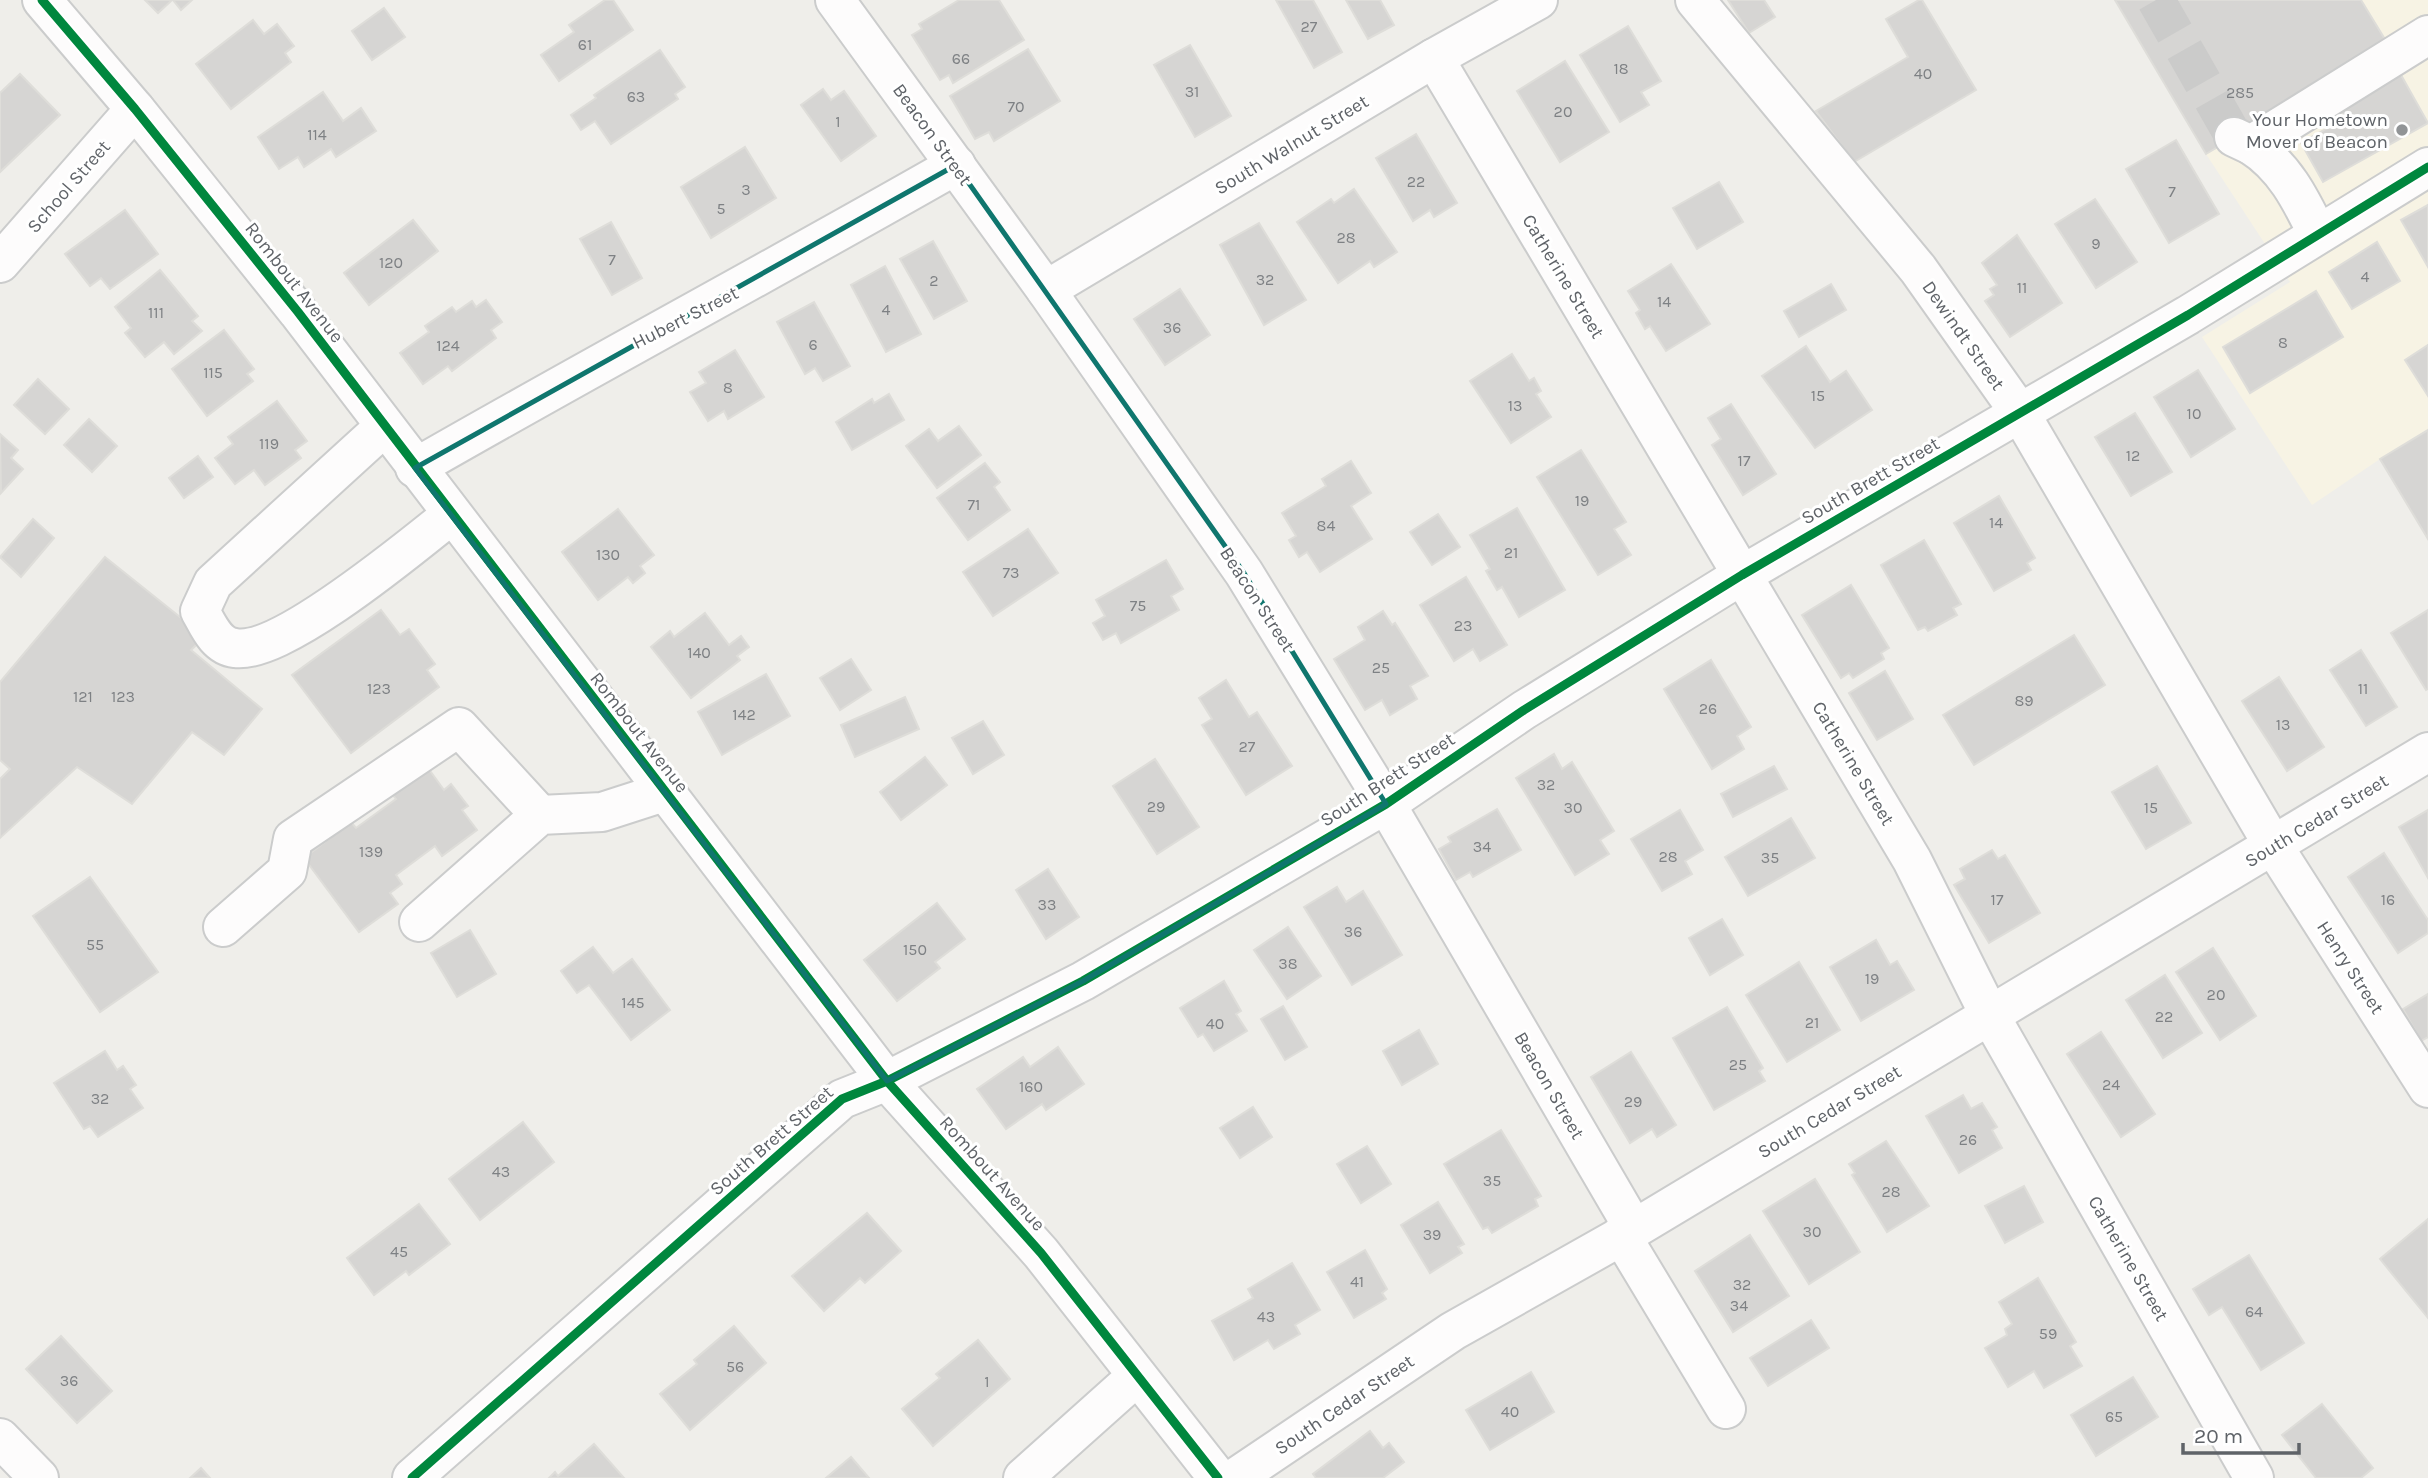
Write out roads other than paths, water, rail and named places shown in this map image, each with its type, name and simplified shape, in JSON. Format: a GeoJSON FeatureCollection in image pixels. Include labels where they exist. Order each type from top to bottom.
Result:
{"type":"FeatureCollection","features":[{"type":"Feature","properties":{"kind":"street","name":"Rombout Avenue"},"geometry":{"type":"LineString","coordinates":[[42,0],[135,109],[298,312],[384,428],[887,1081],[1041,1253],[1219,1478]]}},
{"type":"Feature","properties":{"kind":"street","name":"Beacon Street"},"geometry":{"type":"LineString","coordinates":[[835,0],[1046,290],[1244,573],[1386,804],[1726,1409]]}},
{"type":"Feature","properties":{"kind":"street","name":"South Walnut Street"},"geometry":{"type":"LineString","coordinates":[[1046,290],[1434,58],[1538,0]]}},
{"type":"Feature","properties":{"kind":"street","name":"Dewindt Street"},"geometry":{"type":"LineString","coordinates":[[1695,0],[1918,269],[2020,413],[2274,847]]}},
{"type":"Feature","properties":{"kind":"street"},"geometry":{"type":"LineString","coordinates":[[2317,233],[2297,194],[2273,159],[2242,141],[2428,35]]}},
{"type":"Feature","properties":{"kind":"street","name":"Catherine Street"},"geometry":{"type":"LineString","coordinates":[[1434,58],[1912,860],[1989,1014],[2254,1478]]}},
{"type":"Feature","properties":{"kind":"street","name":"School Street"},"geometry":{"type":"LineString","coordinates":[[0,263],[135,109]]}},
{"type":"Feature","properties":{"kind":"street","name":"Hubert Street"},"geometry":{"type":"LineString","coordinates":[[415,468],[625,348],[736,291],[956,165]]}},
{"type":"Feature","properties":{"kind":"street","name":"South Brett Street"},"geometry":{"type":"LineString","coordinates":[[412,1478],[842,1099],[887,1081],[1083,981],[1386,804],[1524,710],[1742,575],[2188,315],[2428,167]]}},
{"type":"Feature","properties":{"kind":"street"},"geometry":{"type":"LineString","coordinates":[[384,428],[213,583],[200,611],[217,639],[235,648],[269,642],[362,586],[451,515]]}},
{"type":"Feature","properties":{"kind":"street"},"geometry":{"type":"LineString","coordinates":[[223,927],[287,871],[293,839],[459,727],[540,815]]}},
{"type":"Feature","properties":{"kind":"street","name":"South Cedar Street"},"geometry":{"type":"LineString","coordinates":[[1235,1478],[1453,1331],[1628,1232],[1989,1014],[2274,847],[2428,752]]}},
{"type":"Feature","properties":{"kind":"street"},"geometry":{"type":"LineString","coordinates":[[419,922],[540,815],[602,812],[664,792]]}},
{"type":"Feature","properties":{"kind":"street","name":"Henry Street"},"geometry":{"type":"LineString","coordinates":[[2274,847],[2428,1088]]}},
{"type":"Feature","properties":{"kind":"street"},"geometry":{"type":"LineString","coordinates":[[1023,1478],[1138,1376]]}},
{"type":"Feature","properties":{"kind":"street"},"geometry":{"type":"LineString","coordinates":[[0,1438],[39,1478]]}},
{"type":"Feature","properties":{"kind":"tunnel"},"geometry":{"type":"LineString","coordinates":[[2156,0],[2234,137]]}},
{"type":"Feature","properties":{"kind":"place","name":"Your Hometown Mover of Beacon"},"geometry":{"type":"Point","coordinates":[2402,130]}}]}
